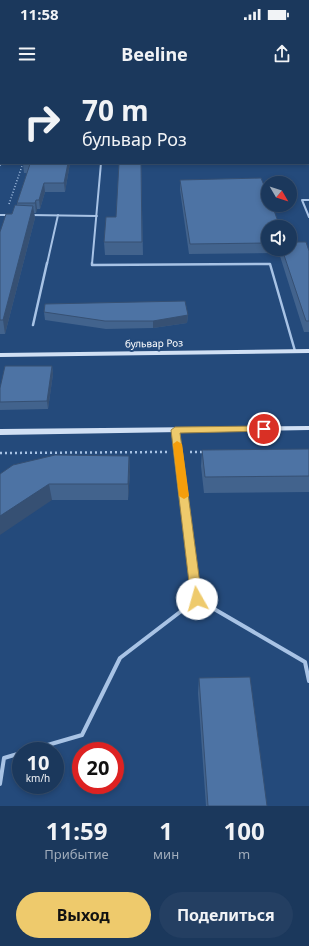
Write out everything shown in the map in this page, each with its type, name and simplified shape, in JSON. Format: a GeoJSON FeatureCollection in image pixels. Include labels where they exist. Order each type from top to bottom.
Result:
{"type":"FeatureCollection","features":[{"type":"Feature","properties":{"kind":"street","name":"бульвар Роз"},"geometry":{"type":"LineString","coordinates":[[0,355],[309,351]]}},
{"type":"Feature","properties":{"kind":"street"},"geometry":{"type":"LineString","coordinates":[[0,432],[309,428]]}},
{"type":"Feature","properties":{"kind":"lane"},"geometry":{"type":"LineString","coordinates":[[101,164],[92,265],[270,264],[295,351]]}},
{"type":"Feature","properties":{"kind":"lane"},"geometry":{"type":"LineString","coordinates":[[309,200],[302,200],[309,217]]}},
{"type":"Feature","properties":{"kind":"lane"},"geometry":{"type":"LineString","coordinates":[[0,215],[13,215]]}},
{"type":"Feature","properties":{"kind":"lane"},"geometry":{"type":"LineString","coordinates":[[28,215],[96,216]]}},
{"type":"Feature","properties":{"kind":"lane"},"geometry":{"type":"LineString","coordinates":[[33,325],[58,216]]}},
{"type":"Feature","properties":{"kind":"lane"},"geometry":{"type":"LineString","coordinates":[[175,430],[197,599]]}},
{"type":"Feature","properties":{"kind":"lane"},"geometry":{"type":"LineString","coordinates":[[197,599],[305,662],[309,681]]}},
{"type":"Feature","properties":{"kind":"lane"},"geometry":{"type":"LineString","coordinates":[[58,742],[82,735],[120,658],[197,599]]}},
{"type":"Feature","properties":{"kind":"lane"},"geometry":{"type":"LineString","coordinates":[[0,784],[4,758],[12,756]]}},
{"type":"Feature","properties":{"kind":"path"},"geometry":{"type":"LineString","coordinates":[[6,215],[23,164]]}},
{"type":"Feature","properties":{"kind":"path"},"geometry":{"type":"LineString","coordinates":[[0,453],[209,452]]}},
{"type":"Feature","properties":{"kind":"building"},"geometry":{"type":"Polygon","coordinates":[[[30,164],[68,164],[64,183],[44,183],[39,200],[36,200],[35,203],[17,203],[30,164]]]}},
{"type":"Feature","properties":{"kind":"building"},"geometry":{"type":"Polygon","coordinates":[[[119,164],[141,164],[142,242],[104,242],[106,217],[116,217],[119,164]]]}},
{"type":"Feature","properties":{"kind":"building"},"geometry":{"type":"Polygon","coordinates":[[[261,178],[261,212],[275,212],[277,220],[261,220],[261,243],[190,244],[180,180],[261,178]]]}},
{"type":"Feature","properties":{"kind":"building"},"geometry":{"type":"Polygon","coordinates":[[[15,205],[33,206],[3,320],[0,320],[0,232],[6,214],[12,214],[15,205]]]}},
{"type":"Feature","properties":{"kind":"building"},"geometry":{"type":"Polygon","coordinates":[[[297,242],[306,242],[309,251],[309,321],[306,321],[284,256],[297,256],[297,242]]]}},
{"type":"Feature","properties":{"kind":"building"},"geometry":{"type":"Polygon","coordinates":[[[185,301],[188,315],[153,321],[105,321],[44,312],[45,304],[185,301]]]}},
{"type":"Feature","properties":{"kind":"building"},"geometry":{"type":"Polygon","coordinates":[[[5,366],[52,366],[47,401],[0,402],[0,388],[5,366]]]}},
{"type":"Feature","properties":{"kind":"building"},"geometry":{"type":"Polygon","coordinates":[[[309,449],[309,476],[205,477],[202,450],[309,449]]]}},
{"type":"Feature","properties":{"kind":"building"},"geometry":{"type":"Polygon","coordinates":[[[55,455],[129,456],[128,484],[49,484],[0,516],[0,474],[13,465],[55,455]]]}},
{"type":"Feature","properties":{"kind":"building"},"geometry":{"type":"Polygon","coordinates":[[[250,677],[267,806],[208,806],[199,678],[250,677]]]}},
{"type":"Feature","properties":{"kind":"slow traffic"},"geometry":{"type":"LineString","coordinates":[[177,444],[184,496]]}},
{"type":"Feature","properties":{"kind":"route"},"geometry":{"type":"LineString","coordinates":[[197,599],[175,430],[264,429]]}}]}
